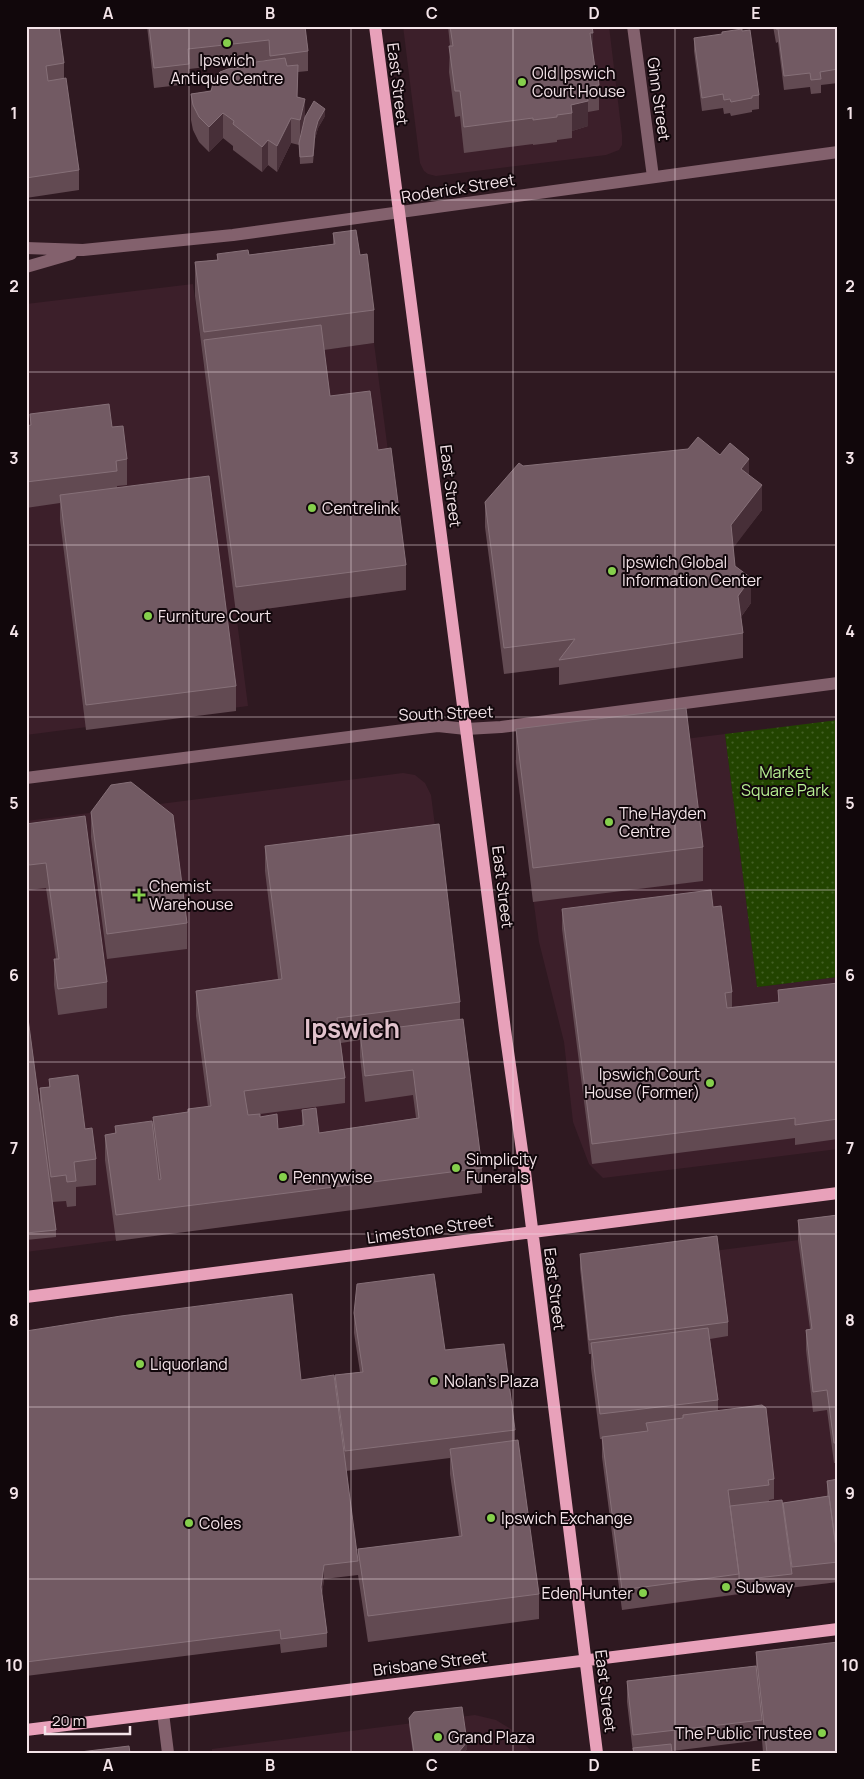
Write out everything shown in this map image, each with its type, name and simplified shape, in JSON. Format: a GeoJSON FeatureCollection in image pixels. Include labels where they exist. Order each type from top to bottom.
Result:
{"type":"FeatureCollection","features":[{"type":"Feature","properties":{"kind":"main road","name":"East Street"},"geometry":{"type":"LineString","coordinates":[[375,26],[532,1232],[597,1753]]}},
{"type":"Feature","properties":{"kind":"main road","name":"Limestone Street"},"geometry":{"type":"LineString","coordinates":[[26,1297],[838,1193]]}},
{"type":"Feature","properties":{"kind":"main road","name":"Brisbane Street"},"geometry":{"type":"LineString","coordinates":[[26,1730],[838,1630]]}},
{"type":"Feature","properties":{"kind":"street","name":"Ginn Street"},"geometry":{"type":"LineString","coordinates":[[633,26],[653,177]]}},
{"type":"Feature","properties":{"kind":"street","name":"Roderick Street"},"geometry":{"type":"LineString","coordinates":[[26,248],[84,250],[233,235],[399,214],[838,152]]}},
{"type":"Feature","properties":{"kind":"street","name":"Roderick Street"},"geometry":{"type":"LineString","coordinates":[[26,267],[84,250]]}},
{"type":"Feature","properties":{"kind":"street","name":"South Street"},"geometry":{"type":"LineString","coordinates":[[26,778],[412,728],[438,726],[466,729],[501,727],[838,683]]}},
{"type":"Feature","properties":{"kind":"street"},"geometry":{"type":"LineString","coordinates":[[163,1713],[168,1753]]}},
{"type":"Feature","properties":{"kind":"shaded area"},"geometry":{"type":"Polygon","coordinates":[[[403,26],[609,26],[622,145],[619,150],[606,155],[436,176],[428,174],[420,163],[403,26]]]}},
{"type":"Feature","properties":{"kind":"shaded area"},"geometry":{"type":"Polygon","coordinates":[[[193,284],[204,366],[374,343],[406,590],[236,613],[248,706],[26,735],[26,304],[193,284]]]}},
{"type":"Feature","properties":{"kind":"shaded area"},"geometry":{"type":"Polygon","coordinates":[[[725,734],[757,987],[838,977],[838,1149],[603,1178],[589,1164],[573,1122],[564,1042],[539,942],[515,760],[725,734]]]}},
{"type":"Feature","properties":{"kind":"shaded area"},"geometry":{"type":"Polygon","coordinates":[[[403,773],[415,775],[425,783],[431,795],[482,1193],[26,1252],[26,821],[403,773]]]}},
{"type":"Feature","properties":{"kind":"shaded area"},"geometry":{"type":"Polygon","coordinates":[[[838,1235],[838,1582],[622,1610],[580,1268],[838,1235]]]}},
{"type":"Feature","properties":{"kind":"shaded area"},"geometry":{"type":"Polygon","coordinates":[[[475,1715],[496,1720],[511,1729],[533,1753],[212,1753],[212,1749],[475,1715]]]}},
{"type":"Feature","properties":{"kind":"green space","name":"Market Square Park"},"geometry":{"type":"Polygon","coordinates":[[[838,720],[838,977],[757,987],[725,734],[838,720]]]}},
{"type":"Feature","properties":{"kind":"building"},"geometry":{"type":"Polygon","coordinates":[[[26,26],[59,26],[64,63],[46,66],[48,81],[66,78],[79,170],[26,178],[26,26]]]}},
{"type":"Feature","properties":{"kind":"building"},"geometry":{"type":"Polygon","coordinates":[[[149,26],[305,26],[308,51],[270,56],[269,40],[188,49],[189,64],[154,68],[149,26]]]}},
{"type":"Feature","properties":{"kind":"building","name":"Old Ipswich Court House"},"geometry":{"type":"Polygon","coordinates":[[[450,26],[592,26],[593,33],[590,33],[599,85],[586,87],[588,101],[571,105],[572,113],[557,115],[557,117],[533,120],[533,118],[464,127],[460,91],[455,91],[449,46],[453,46],[450,26]]]}},
{"type":"Feature","properties":{"kind":"building"},"geometry":{"type":"Polygon","coordinates":[[[775,26],[838,26],[838,69],[820,72],[821,79],[811,80],[810,73],[784,76],[778,29],[775,26]]]}},
{"type":"Feature","properties":{"kind":"building"},"geometry":{"type":"Polygon","coordinates":[[[742,29],[742,31],[750,30],[759,95],[731,102],[730,99],[724,100],[723,94],[702,98],[694,38],[742,29]]]}},
{"type":"Feature","properties":{"kind":"building"},"geometry":{"type":"Polygon","coordinates":[[[285,58],[287,66],[298,65],[297,97],[305,99],[300,120],[291,118],[277,146],[268,140],[262,147],[233,124],[234,121],[223,113],[209,127],[199,117],[193,105],[191,94],[211,91],[215,77],[220,72],[248,66],[248,63],[285,58]]]}},
{"type":"Feature","properties":{"kind":"building"},"geometry":{"type":"Polygon","coordinates":[[[314,101],[325,109],[318,121],[315,132],[313,156],[300,157],[299,143],[305,117],[314,101]]]}},
{"type":"Feature","properties":{"kind":"building"},"geometry":{"type":"Polygon","coordinates":[[[356,230],[360,255],[367,254],[374,310],[204,332],[195,262],[218,260],[217,254],[248,250],[249,255],[335,244],[333,233],[356,230]]]}},
{"type":"Feature","properties":{"kind":"building"},"geometry":{"type":"Polygon","coordinates":[[[321,325],[330,396],[370,391],[378,450],[391,448],[406,565],[236,587],[204,340],[321,325]]]}},
{"type":"Feature","properties":{"kind":"building"},"geometry":{"type":"Polygon","coordinates":[[[109,404],[112,427],[123,426],[127,459],[116,461],[117,471],[26,482],[26,426],[31,425],[30,414],[109,404]]]}},
{"type":"Feature","properties":{"kind":"building","name":"Ipswich Global Information Center"},"geometry":{"type":"Polygon","coordinates":[[[698,437],[720,455],[730,443],[749,459],[741,469],[762,485],[731,525],[735,566],[751,578],[738,596],[743,633],[559,660],[575,639],[504,648],[485,502],[519,463],[523,466],[688,449],[698,437]]]}},
{"type":"Feature","properties":{"kind":"building","name":"Furniture Court"},"geometry":{"type":"Polygon","coordinates":[[[209,476],[236,686],[86,705],[60,495],[209,476]]]}},
{"type":"Feature","properties":{"kind":"building","name":"The Hayden Centre"},"geometry":{"type":"Polygon","coordinates":[[[686,708],[703,847],[533,868],[516,729],[686,708]]]}},
{"type":"Feature","properties":{"kind":"building","name":"Chemist Warehouse"},"geometry":{"type":"Polygon","coordinates":[[[131,782],[173,815],[187,923],[107,934],[91,812],[111,785],[131,782]]]}},
{"type":"Feature","properties":{"kind":"building"},"geometry":{"type":"Polygon","coordinates":[[[85,816],[107,982],[58,989],[54,959],[59,959],[46,863],[29,865],[26,845],[26,824],[85,816]]]}},
{"type":"Feature","properties":{"kind":"building"},"geometry":{"type":"Polygon","coordinates":[[[439,824],[460,1002],[337,1018],[345,1078],[244,1091],[248,1115],[260,1114],[260,1117],[277,1114],[278,1129],[304,1125],[302,1110],[316,1108],[319,1133],[419,1118],[413,1070],[365,1076],[360,1032],[463,1019],[482,1168],[116,1215],[105,1135],[116,1133],[115,1126],[152,1121],[159,1180],[161,1179],[153,1117],[188,1112],[188,1109],[211,1106],[196,991],[282,979],[265,846],[439,824]]]}},
{"type":"Feature","properties":{"kind":"building","name":"Ipswich Court House (Former)"},"geometry":{"type":"Polygon","coordinates":[[[711,890],[713,907],[721,906],[732,992],[725,993],[727,1008],[779,1002],[778,990],[838,983],[838,1119],[795,1125],[795,1118],[592,1144],[562,909],[711,890]]]}},
{"type":"Feature","properties":{"kind":"building"},"geometry":{"type":"Polygon","coordinates":[[[26,1003],[56,1230],[26,1233],[26,1003]]]}},
{"type":"Feature","properties":{"kind":"building"},"geometry":{"type":"Polygon","coordinates":[[[78,1075],[85,1129],[92,1128],[96,1159],[74,1162],[76,1181],[67,1182],[66,1175],[51,1177],[40,1088],[50,1087],[49,1079],[78,1075]]]}},
{"type":"Feature","properties":{"kind":"building"},"geometry":{"type":"Polygon","coordinates":[[[838,1215],[838,1443],[834,1443],[827,1390],[813,1392],[806,1330],[812,1329],[798,1220],[838,1215]]]}},
{"type":"Feature","properties":{"kind":"building"},"geometry":{"type":"Polygon","coordinates":[[[717,1236],[728,1322],[589,1340],[580,1254],[717,1236]]]}},
{"type":"Feature","properties":{"kind":"building","name":"Nolan's Plaza"},"geometry":{"type":"Polygon","coordinates":[[[434,1274],[445,1350],[504,1344],[515,1430],[345,1451],[335,1375],[363,1372],[354,1313],[357,1284],[434,1274]]]}},
{"type":"Feature","properties":{"kind":"building","name":"Coles"},"geometry":{"type":"Polygon","coordinates":[[[292,1294],[301,1380],[334,1375],[358,1561],[324,1565],[321,1587],[327,1633],[281,1639],[280,1630],[26,1662],[26,1331],[121,1316],[292,1294]]]}},
{"type":"Feature","properties":{"kind":"building"},"geometry":{"type":"Polygon","coordinates":[[[708,1328],[718,1400],[600,1414],[591,1343],[708,1328]]]}},
{"type":"Feature","properties":{"kind":"building"},"geometry":{"type":"Polygon","coordinates":[[[762,1405],[766,1408],[774,1479],[768,1480],[769,1485],[728,1490],[739,1574],[622,1590],[602,1437],[648,1431],[646,1423],[683,1418],[683,1415],[762,1405]]]}},
{"type":"Feature","properties":{"kind":"building","name":"Ipswich Exchange"},"geometry":{"type":"Polygon","coordinates":[[[518,1440],[539,1594],[368,1616],[358,1549],[462,1536],[450,1449],[518,1440]]]}},
{"type":"Feature","properties":{"kind":"building"},"geometry":{"type":"Polygon","coordinates":[[[838,1479],[838,1562],[827,1481],[838,1479]]]}},
{"type":"Feature","properties":{"kind":"building"},"geometry":{"type":"Polygon","coordinates":[[[829,1496],[838,1562],[792,1567],[783,1503],[829,1496]]]}},
{"type":"Feature","properties":{"kind":"building"},"geometry":{"type":"Polygon","coordinates":[[[782,1500],[792,1574],[739,1580],[730,1506],[782,1500]]]}},
{"type":"Feature","properties":{"kind":"building"},"geometry":{"type":"Polygon","coordinates":[[[838,1642],[838,1753],[767,1753],[756,1652],[838,1642]]]}},
{"type":"Feature","properties":{"kind":"building"},"geometry":{"type":"Polygon","coordinates":[[[756,1666],[762,1720],[633,1735],[627,1681],[756,1666]]]}},
{"type":"Feature","properties":{"kind":"building","name":"Grand Plaza"},"geometry":{"type":"Polygon","coordinates":[[[462,1707],[467,1742],[458,1753],[414,1753],[409,1718],[414,1712],[462,1707]]]}},
{"type":"Feature","properties":{"kind":"building"},"geometry":{"type":"Polygon","coordinates":[[[671,1744],[672,1753],[634,1753],[633,1748],[671,1744]]]}},
{"type":"Feature","properties":{"kind":"building"},"geometry":{"type":"Polygon","coordinates":[[[129,1746],[130,1753],[72,1753],[129,1746]]]}},
{"type":"Feature","properties":{"kind":"place","name":"Ipswich Antique Centre"},"geometry":{"type":"Point","coordinates":[227,43]}},
{"type":"Feature","properties":{"kind":"place","name":"Old Ipswich Court House"},"geometry":{"type":"Point","coordinates":[522,82]}},
{"type":"Feature","properties":{"kind":"place","name":"Centrelink"},"geometry":{"type":"Point","coordinates":[312,508]}},
{"type":"Feature","properties":{"kind":"place","name":"Ipswich Global Information Center"},"geometry":{"type":"Point","coordinates":[612,571]}},
{"type":"Feature","properties":{"kind":"place","name":"Furniture Court"},"geometry":{"type":"Point","coordinates":[148,616]}},
{"type":"Feature","properties":{"kind":"place","name":"The Hayden Centre"},"geometry":{"type":"Point","coordinates":[609,822]}},
{"type":"Feature","properties":{"kind":"place","name":"Chemist Warehouse"},"geometry":{"type":"Point","coordinates":[139,895]}},
{"type":"Feature","properties":{"kind":"place","name":"Ipswich Court House (Former)"},"geometry":{"type":"Point","coordinates":[710,1083]}},
{"type":"Feature","properties":{"kind":"place","name":"Simplicity Funerals"},"geometry":{"type":"Point","coordinates":[456,1168]}},
{"type":"Feature","properties":{"kind":"place","name":"Pennywise"},"geometry":{"type":"Point","coordinates":[283,1177]}},
{"type":"Feature","properties":{"kind":"place","name":"Liquorland"},"geometry":{"type":"Point","coordinates":[140,1364]}},
{"type":"Feature","properties":{"kind":"place","name":"Nolan's Plaza"},"geometry":{"type":"Point","coordinates":[434,1381]}},
{"type":"Feature","properties":{"kind":"place","name":"Ipswich Exchange"},"geometry":{"type":"Point","coordinates":[491,1518]}},
{"type":"Feature","properties":{"kind":"place","name":"Coles"},"geometry":{"type":"Point","coordinates":[189,1523]}},
{"type":"Feature","properties":{"kind":"place","name":"Subway"},"geometry":{"type":"Point","coordinates":[726,1587]}},
{"type":"Feature","properties":{"kind":"place","name":"Eden Hunter"},"geometry":{"type":"Point","coordinates":[643,1593]}},
{"type":"Feature","properties":{"kind":"place","name":"The Public Trustee"},"geometry":{"type":"Point","coordinates":[822,1733]}},
{"type":"Feature","properties":{"kind":"place","name":"Grand Plaza"},"geometry":{"type":"Point","coordinates":[438,1737]}},
{"type":"Feature","properties":{"kind":"district","name":"Ipswich"},"geometry":{"type":"Point","coordinates":[352,1029]}}]}
